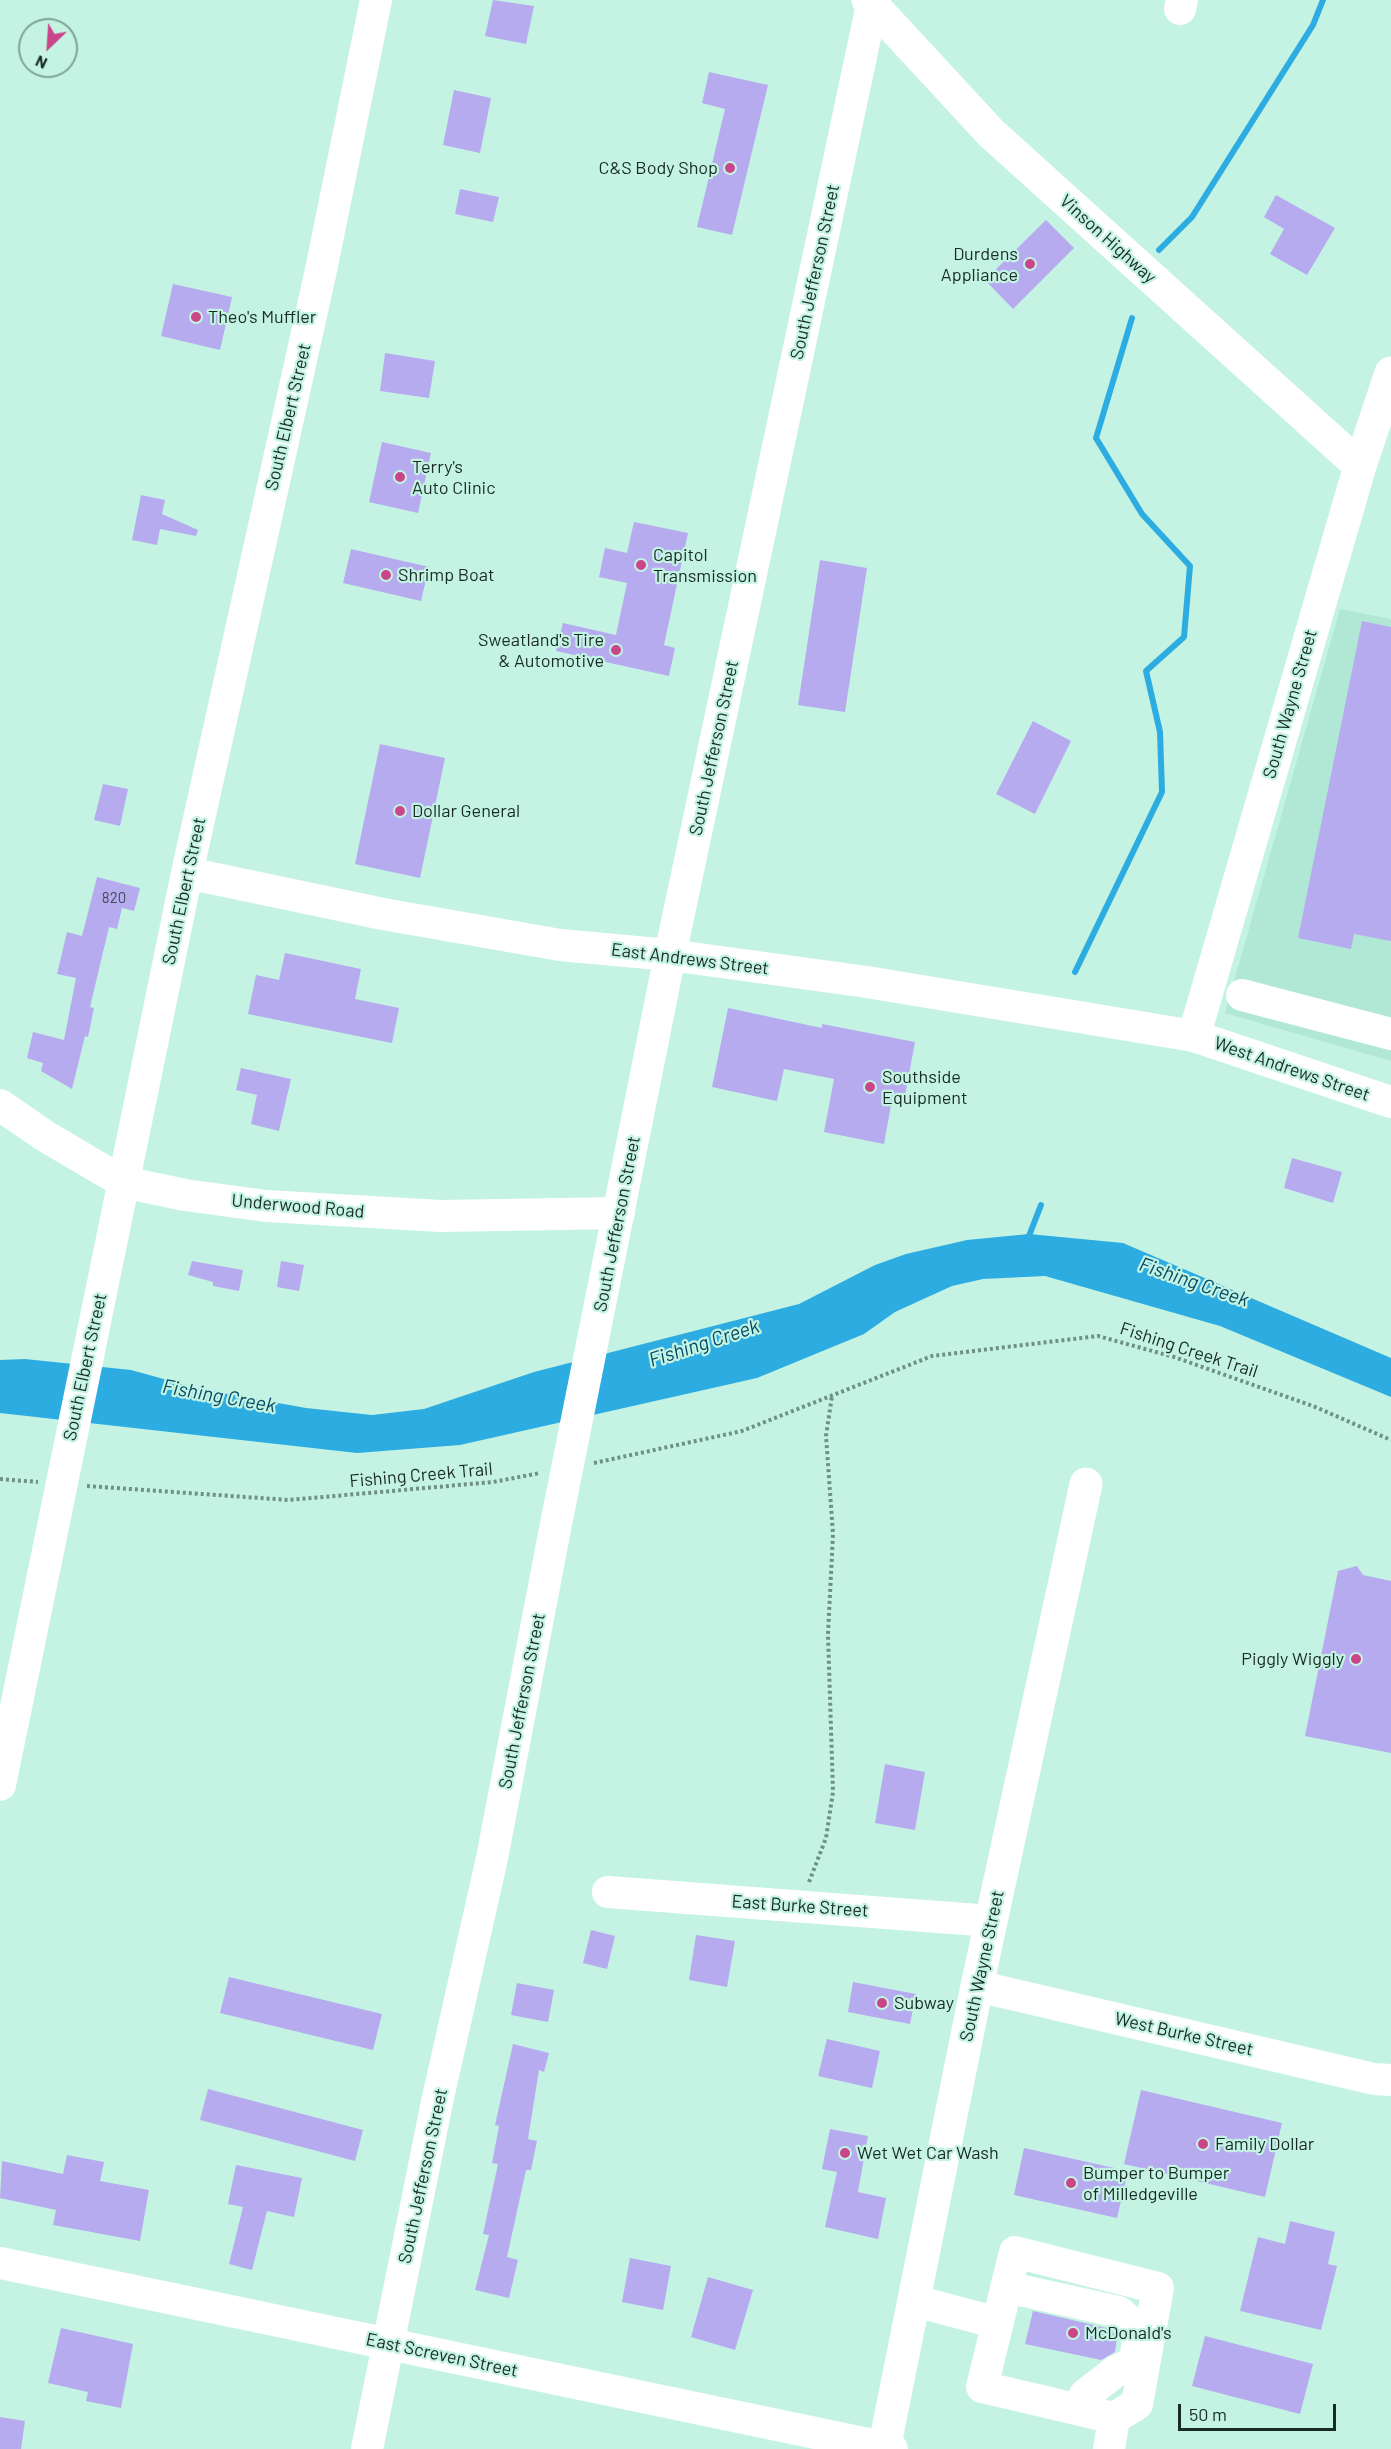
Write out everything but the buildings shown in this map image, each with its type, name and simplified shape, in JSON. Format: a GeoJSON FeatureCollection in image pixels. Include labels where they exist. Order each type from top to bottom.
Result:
{"type":"FeatureCollection","features":[{"type":"Feature","properties":{"kind":"main road","name":"Vinson Highway"},"geometry":{"type":"LineString","coordinates":[[871,2],[991,133],[1360,466]]}},
{"type":"Feature","properties":{"kind":"main road","name":"South Wayne Street"},"geometry":{"type":"LineString","coordinates":[[1194,1036],[1360,466],[1391,373]]}},
{"type":"Feature","properties":{"kind":"main road","name":"South Wayne Street"},"geometry":{"type":"LineString","coordinates":[[887,2448],[977,1986],[1086,1484]]}},
{"type":"Feature","properties":{"kind":"street","name":"South Elbert Street"},"geometry":{"type":"LineString","coordinates":[[0,1785],[187,873],[321,270],[376,0]]}},
{"type":"Feature","properties":{"kind":"street","name":"South Jefferson Street"},"geometry":{"type":"LineString","coordinates":[[367,2449],[437,2102],[492,1858],[556,1524],[670,955],[871,2]]}},
{"type":"Feature","properties":{"kind":"street","name":"East Andrews Street"},"geometry":{"type":"LineString","coordinates":[[187,873],[383,914],[548,943],[670,955],[867,982],[1194,1036]]}},
{"type":"Feature","properties":{"kind":"street"},"geometry":{"type":"LineString","coordinates":[[1242,995],[1391,1034]]}},
{"type":"Feature","properties":{"kind":"street","name":"West Andrews Street"},"geometry":{"type":"LineString","coordinates":[[1194,1036],[1391,1102]]}},
{"type":"Feature","properties":{"kind":"street","name":"Underwood Road"},"geometry":{"type":"LineString","coordinates":[[0,1105],[45,1136],[123,1182],[185,1195],[266,1206],[441,1216],[619,1213]]}},
{"type":"Feature","properties":{"kind":"street","name":"East Burke Street"},"geometry":{"type":"LineString","coordinates":[[608,1892],[991,1921]]}},
{"type":"Feature","properties":{"kind":"street","name":"West Burke Street"},"geometry":{"type":"LineString","coordinates":[[977,1986],[1374,2079],[1391,2080]]}},
{"type":"Feature","properties":{"kind":"street"},"geometry":{"type":"LineString","coordinates":[[1015,2252],[1158,2288],[1137,2404],[1114,2418],[982,2387],[1006,2287],[1015,2252]]}},
{"type":"Feature","properties":{"kind":"street","name":"East Screven Street"},"geometry":{"type":"LineString","coordinates":[[0,2263],[887,2448]]}},
{"type":"Feature","properties":{"kind":"street"},"geometry":{"type":"LineString","coordinates":[[1005,2393],[1019,2384],[1085,2395],[1116,2371],[1135,2362],[1138,2338],[1128,2320],[1119,2312],[1006,2287]]}},
{"type":"Feature","properties":{"kind":"street"},"geometry":{"type":"LineString","coordinates":[[915,2301],[998,2323]]}},
{"type":"Feature","properties":{"kind":"street"},"geometry":{"type":"LineString","coordinates":[[1108,2449],[1114,2418]]}},
{"type":"Feature","properties":{"kind":"path","name":"Fishing Creek Trail"},"geometry":{"type":"LineString","coordinates":[[584,1465],[742,1431],[932,1356],[1098,1336],[1174,1357],[1302,1402],[1391,1440]]}},
{"type":"Feature","properties":{"kind":"path"},"geometry":{"type":"LineString","coordinates":[[804,1906],[811,1873],[826,1838],[833,1792],[828,1634],[832,1534],[826,1436],[832,1395]]}},
{"type":"Feature","properties":{"kind":"path","name":"Fishing Creek Trail"},"geometry":{"type":"LineString","coordinates":[[76,1485],[289,1500],[494,1482],[550,1472]]}},
{"type":"Feature","properties":{"kind":"path"},"geometry":{"type":"LineString","coordinates":[[0,1479],[44,1483]]}},
{"type":"Feature","properties":{"kind":"shaded area"},"geometry":{"type":"Polygon","coordinates":[[[1340,609],[1391,619],[1391,1061],[1225,1013],[1340,609]]]}},
{"type":"Feature","properties":{"kind":"water","name":"Fishing Creek"},"geometry":{"type":"Polygon","coordinates":[[[1029,1234],[1123,1243],[1391,1358],[1391,1397],[1220,1326],[1045,1276],[983,1279],[952,1286],[895,1312],[864,1334],[757,1378],[460,1445],[357,1453],[0,1413],[0,1360],[25,1359],[131,1370],[200,1389],[306,1408],[372,1415],[424,1409],[534,1372],[799,1304],[875,1265],[906,1254],[967,1240],[1029,1234]]]}},
{"type":"Feature","properties":{"kind":"waterway"},"geometry":{"type":"LineString","coordinates":[[1159,250],[1192,217],[1313,25],[1323,0]]}},
{"type":"Feature","properties":{"kind":"waterway"},"geometry":{"type":"LineString","coordinates":[[1075,972],[1162,792],[1160,732],[1146,671],[1184,637],[1190,566],[1142,514],[1096,438],[1132,318]]}},
{"type":"Feature","properties":{"kind":"waterway"},"geometry":{"type":"LineString","coordinates":[[1027,1241],[1041,1205]]}},
{"type":"Feature","properties":{"kind":"place","name":"C&S Body Shop"},"geometry":{"type":"Point","coordinates":[730,168]}},
{"type":"Feature","properties":{"kind":"place","name":"Durdens Appliance"},"geometry":{"type":"Point","coordinates":[1030,264]}},
{"type":"Feature","properties":{"kind":"place","name":"Theo's Muffler"},"geometry":{"type":"Point","coordinates":[196,317]}},
{"type":"Feature","properties":{"kind":"place","name":"Terry's Auto Clinic"},"geometry":{"type":"Point","coordinates":[400,477]}},
{"type":"Feature","properties":{"kind":"place","name":"Capitol Transmission"},"geometry":{"type":"Point","coordinates":[641,565]}},
{"type":"Feature","properties":{"kind":"place","name":"Shrimp Boat"},"geometry":{"type":"Point","coordinates":[386,575]}},
{"type":"Feature","properties":{"kind":"place","name":"Sweatland's Tire & Automotive"},"geometry":{"type":"Point","coordinates":[616,650]}},
{"type":"Feature","properties":{"kind":"place","name":"Dollar General"},"geometry":{"type":"Point","coordinates":[400,811]}},
{"type":"Feature","properties":{"kind":"place","name":"Southside Equipment"},"geometry":{"type":"Point","coordinates":[870,1087]}},
{"type":"Feature","properties":{"kind":"place","name":"Piggly Wiggly"},"geometry":{"type":"Point","coordinates":[1356,1659]}},
{"type":"Feature","properties":{"kind":"place","name":"Subway"},"geometry":{"type":"Point","coordinates":[882,2003]}},
{"type":"Feature","properties":{"kind":"place","name":"Family Dollar"},"geometry":{"type":"Point","coordinates":[1203,2144]}},
{"type":"Feature","properties":{"kind":"place","name":"Wet Wet Car Wash"},"geometry":{"type":"Point","coordinates":[845,2153]}},
{"type":"Feature","properties":{"kind":"place","name":"Bumper to Bumper of Milledgeville"},"geometry":{"type":"Point","coordinates":[1071,2183]}},
{"type":"Feature","properties":{"kind":"place","name":"McDonald's"},"geometry":{"type":"Point","coordinates":[1073,2333]}}]}
